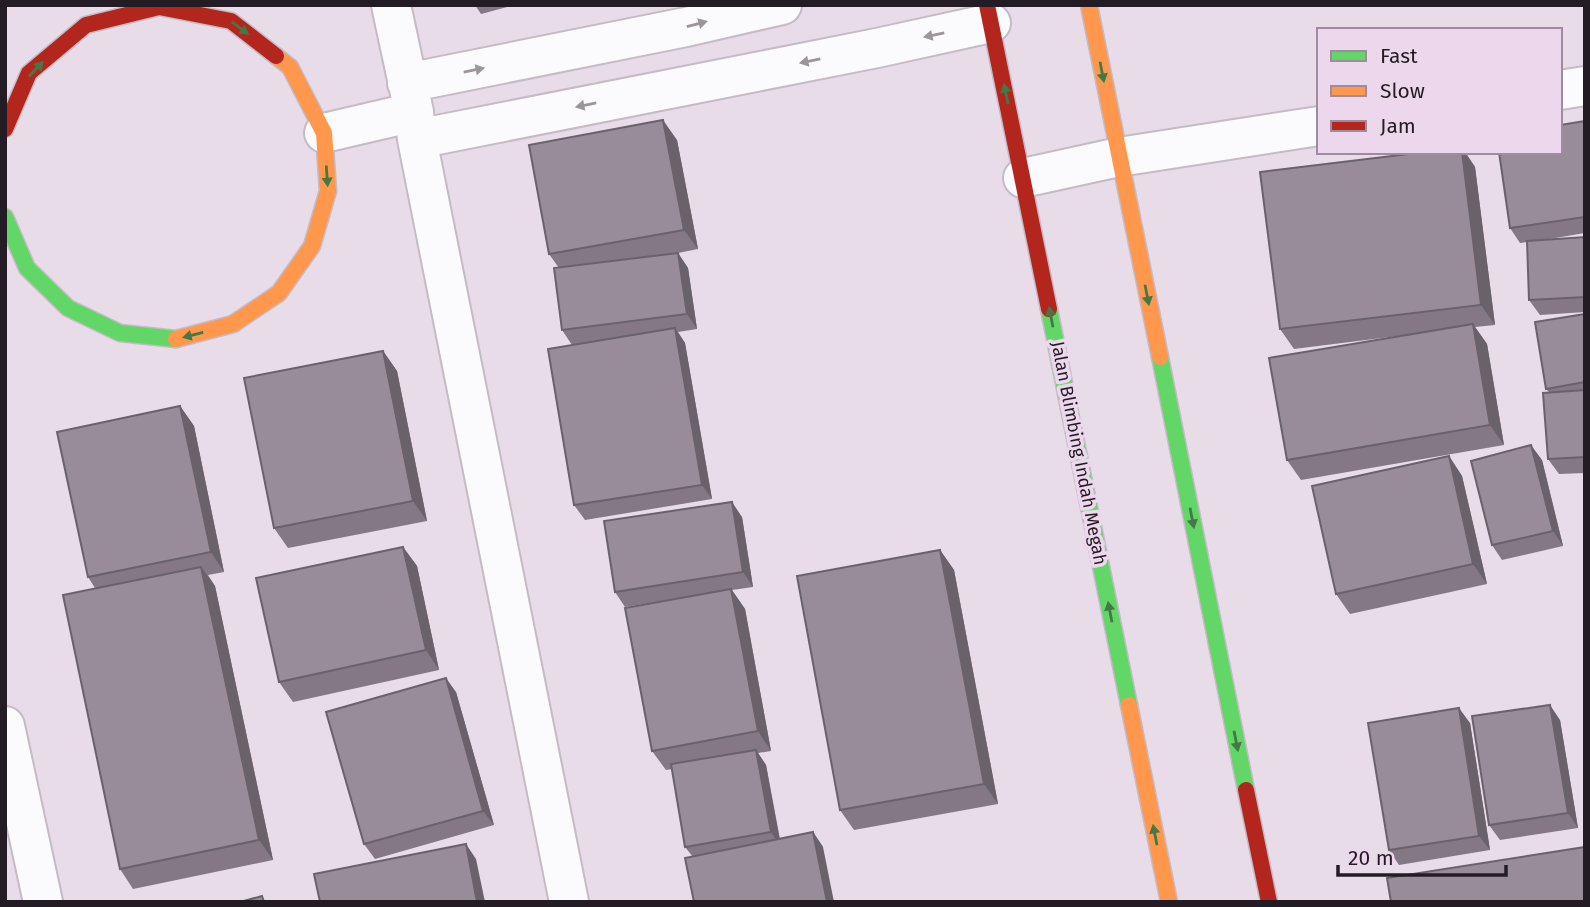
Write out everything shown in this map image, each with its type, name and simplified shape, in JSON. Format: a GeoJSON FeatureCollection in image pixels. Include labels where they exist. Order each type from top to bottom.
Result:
{"type":"FeatureCollection","features":[{"type":"Feature","properties":{"kind":"street"},"geometry":{"type":"LineString","coordinates":[[391,5],[569,902]]}},
{"type":"Feature","properties":{"kind":"street"},"geometry":{"type":"LineString","coordinates":[[324,133],[413,112],[686,27],[782,5]]}},
{"type":"Feature","properties":{"kind":"street"},"geometry":{"type":"LineString","coordinates":[[1089,5],[1269,902]]}},
{"type":"Feature","properties":{"kind":"street"},"geometry":{"type":"LineString","coordinates":[[5,129],[29,73],[86,24],[159,7],[231,21],[290,67],[324,133],[328,191],[312,246],[279,293],[233,324],[177,339],[120,333],[68,308],[27,268],[5,217]]}},
{"type":"Feature","properties":{"kind":"street"},"geometry":{"type":"LineString","coordinates":[[413,112],[877,48],[989,14]]}},
{"type":"Feature","properties":{"kind":"street","name":"Jalan Blimbing Indah Megah"},"geometry":{"type":"LineString","coordinates":[[989,14],[1169,902]]}},
{"type":"Feature","properties":{"kind":"street"},"geometry":{"type":"LineString","coordinates":[[1562,90],[1585,86]]}},
{"type":"Feature","properties":{"kind":"street"},"geometry":{"type":"LineString","coordinates":[[1023,178],[1119,157],[1317,126]]}},
{"type":"Feature","properties":{"kind":"street"},"geometry":{"type":"LineString","coordinates":[[5,726],[43,902]]}},
{"type":"Feature","properties":{"kind":"building"},"geometry":{"type":"Polygon","coordinates":[[[663,120],[684,230],[549,254],[529,145],[663,120]]]}},
{"type":"Feature","properties":{"kind":"building"},"geometry":{"type":"Polygon","coordinates":[[[1585,121],[1585,217],[1510,228],[1499,154],[1562,154],[1562,125],[1585,121]]]}},
{"type":"Feature","properties":{"kind":"building"},"geometry":{"type":"Polygon","coordinates":[[[1408,154],[1462,154],[1481,305],[1280,329],[1260,172],[1408,154]]]}},
{"type":"Feature","properties":{"kind":"building"},"geometry":{"type":"Polygon","coordinates":[[[1585,237],[1585,297],[1529,300],[1527,241],[1585,237]]]}},
{"type":"Feature","properties":{"kind":"building"},"geometry":{"type":"Polygon","coordinates":[[[678,253],[687,314],[562,330],[554,268],[678,253]]]}},
{"type":"Feature","properties":{"kind":"building"},"geometry":{"type":"Polygon","coordinates":[[[1585,314],[1585,382],[1546,389],[1535,322],[1585,314]]]}},
{"type":"Feature","properties":{"kind":"building"},"geometry":{"type":"Polygon","coordinates":[[[1473,324],[1490,425],[1287,460],[1269,358],[1473,324]]]}},
{"type":"Feature","properties":{"kind":"building"},"geometry":{"type":"Polygon","coordinates":[[[675,328],[702,485],[574,505],[548,349],[675,328]]]}},
{"type":"Feature","properties":{"kind":"building"},"geometry":{"type":"Polygon","coordinates":[[[383,351],[413,501],[274,528],[244,378],[383,351]]]}},
{"type":"Feature","properties":{"kind":"building"},"geometry":{"type":"Polygon","coordinates":[[[1585,390],[1585,457],[1548,459],[1543,393],[1585,390]]]}},
{"type":"Feature","properties":{"kind":"building"},"geometry":{"type":"Polygon","coordinates":[[[180,406],[211,552],[88,577],[57,432],[180,406]]]}},
{"type":"Feature","properties":{"kind":"building"},"geometry":{"type":"Polygon","coordinates":[[[1531,445],[1553,531],[1492,545],[1471,461],[1531,445]]]}},
{"type":"Feature","properties":{"kind":"building"},"geometry":{"type":"Polygon","coordinates":[[[1449,456],[1473,564],[1336,594],[1312,486],[1449,456]]]}},
{"type":"Feature","properties":{"kind":"building"},"geometry":{"type":"Polygon","coordinates":[[[732,502],[743,572],[615,592],[604,521],[732,502]]]}},
{"type":"Feature","properties":{"kind":"building"},"geometry":{"type":"Polygon","coordinates":[[[403,547],[426,650],[279,682],[256,578],[403,547]]]}},
{"type":"Feature","properties":{"kind":"building"},"geometry":{"type":"Polygon","coordinates":[[[940,550],[984,784],[840,810],[797,576],[940,550]]]}},
{"type":"Feature","properties":{"kind":"building"},"geometry":{"type":"Polygon","coordinates":[[[201,567],[259,840],[120,869],[63,595],[201,567]]]}},
{"type":"Feature","properties":{"kind":"building"},"geometry":{"type":"Polygon","coordinates":[[[731,589],[758,731],[652,751],[625,608],[731,589]]]}},
{"type":"Feature","properties":{"kind":"building"},"geometry":{"type":"Polygon","coordinates":[[[446,678],[483,811],[364,844],[326,712],[446,678]]]}},
{"type":"Feature","properties":{"kind":"building"},"geometry":{"type":"Polygon","coordinates":[[[1550,705],[1568,813],[1489,825],[1472,716],[1550,705]]]}},
{"type":"Feature","properties":{"kind":"building"},"geometry":{"type":"Polygon","coordinates":[[[1459,708],[1479,836],[1389,850],[1368,723],[1459,708]]]}},
{"type":"Feature","properties":{"kind":"building"},"geometry":{"type":"Polygon","coordinates":[[[756,750],[771,832],[685,847],[671,764],[756,750]]]}},
{"type":"Feature","properties":{"kind":"building"},"geometry":{"type":"Polygon","coordinates":[[[813,832],[827,902],[694,902],[685,858],[813,832]]]}},
{"type":"Feature","properties":{"kind":"building"},"geometry":{"type":"Polygon","coordinates":[[[466,844],[477,902],[320,902],[314,874],[466,844]]]}},
{"type":"Feature","properties":{"kind":"building"},"geometry":{"type":"Polygon","coordinates":[[[1585,847],[1585,902],[1391,902],[1387,878],[1585,847]]]}},
{"type":"Feature","properties":{"kind":"building"},"geometry":{"type":"Polygon","coordinates":[[[262,896],[264,902],[240,902],[262,896]]]}},
{"type":"Feature","properties":{"kind":"traffic: fast"},"geometry":{"type":"LineString","coordinates":[[5,217],[27,268],[68,308],[120,333],[176,339]]}},
{"type":"Feature","properties":{"kind":"traffic: fast"},"geometry":{"type":"LineString","coordinates":[[1049,309],[1129,705]]}},
{"type":"Feature","properties":{"kind":"traffic: fast"},"geometry":{"type":"LineString","coordinates":[[1160,357],[1246,790]]}},
{"type":"Feature","properties":{"kind":"traffic: slow"},"geometry":{"type":"LineString","coordinates":[[1089,5],[1160,357]]}},
{"type":"Feature","properties":{"kind":"traffic: slow"},"geometry":{"type":"LineString","coordinates":[[176,339],[233,324],[279,293],[312,246],[328,191],[324,133],[290,67],[276,56]]}},
{"type":"Feature","properties":{"kind":"traffic: slow"},"geometry":{"type":"LineString","coordinates":[[1129,705],[1169,902]]}},
{"type":"Feature","properties":{"kind":"traffic: jam"},"geometry":{"type":"LineString","coordinates":[[987,5],[1049,309]]}},
{"type":"Feature","properties":{"kind":"traffic: jam"},"geometry":{"type":"LineString","coordinates":[[5,129],[29,73],[86,25],[159,7],[231,21],[276,56]]}},
{"type":"Feature","properties":{"kind":"traffic: jam"},"geometry":{"type":"LineString","coordinates":[[1246,790],[1269,902]]}}]}
